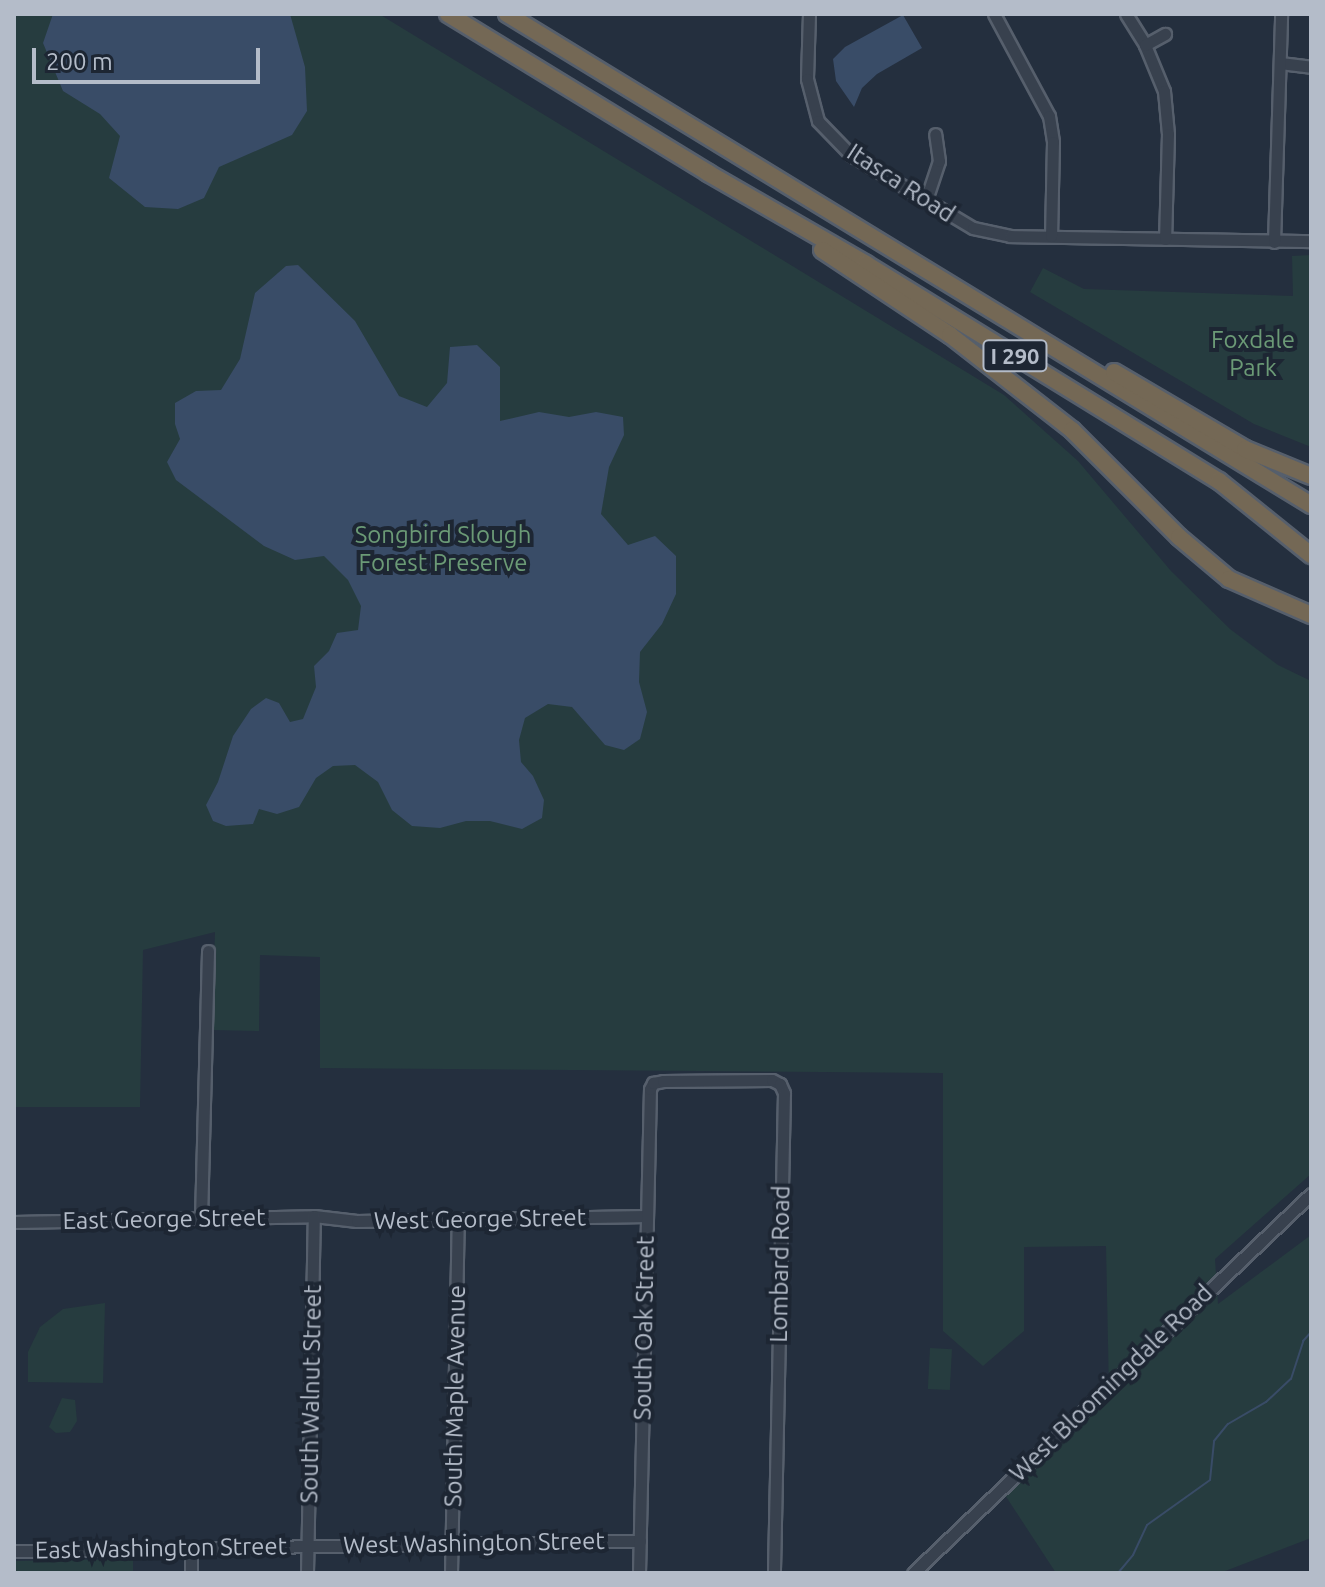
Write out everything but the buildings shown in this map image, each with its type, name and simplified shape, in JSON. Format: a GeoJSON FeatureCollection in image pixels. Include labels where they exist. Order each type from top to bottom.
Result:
{"type":"FeatureCollection","features":[{"type":"Feature","properties":{"kind":"highway","name":"I 290"},"geometry":{"type":"LineString","coordinates":[[448,14],[708,173],[866,264],[1219,481],[1311,555]]}},
{"type":"Feature","properties":{"kind":"highway","name":"I 290"},"geometry":{"type":"LineString","coordinates":[[507,14],[1311,505]]}},
{"type":"Feature","properties":{"kind":"highway"},"geometry":{"type":"LineString","coordinates":[[708,173],[950,335],[1072,430],[1179,537],[1229,579],[1311,615]]}},
{"type":"Feature","properties":{"kind":"highway"},"geometry":{"type":"LineString","coordinates":[[852,223],[926,262],[1245,449],[1311,476]]}},
{"type":"Feature","properties":{"kind":"street","name":"Itasca Road"},"geometry":{"type":"LineString","coordinates":[[809,14],[807,79],[818,121],[851,155],[973,228],[990,233],[1051,236],[1311,241]]}},
{"type":"Feature","properties":{"kind":"street"},"geometry":{"type":"LineString","coordinates":[[994,14],[1049,116],[1053,142],[1051,236]]}},
{"type":"Feature","properties":{"kind":"street"},"geometry":{"type":"LineString","coordinates":[[1126,14],[1145,45],[1164,91],[1165,239]]}},
{"type":"Feature","properties":{"kind":"street"},"geometry":{"type":"LineString","coordinates":[[1274,242],[1281,14]]}},
{"type":"Feature","properties":{"kind":"street"},"geometry":{"type":"LineString","coordinates":[[1145,45],[1165,34]]}},
{"type":"Feature","properties":{"kind":"street"},"geometry":{"type":"LineString","coordinates":[[1280,63],[1311,67]]}},
{"type":"Feature","properties":{"kind":"street"},"geometry":{"type":"LineString","coordinates":[[926,200],[939,161],[935,134]]}},
{"type":"Feature","properties":{"kind":"street"},"geometry":{"type":"LineString","coordinates":[[201,1219],[208,951]]}},
{"type":"Feature","properties":{"kind":"street","name":"Lombard Road"},"geometry":{"type":"LineString","coordinates":[[653,1083],[772,1080],[783,1088],[774,1573]]}},
{"type":"Feature","properties":{"kind":"street","name":"South Oak Street"},"geometry":{"type":"LineString","coordinates":[[639,1573],[653,1083]]}},
{"type":"Feature","properties":{"kind":"street","name":"West Bloomingdale Road"},"geometry":{"type":"LineString","coordinates":[[913,1573],[1311,1194]]}},
{"type":"Feature","properties":{"kind":"street","name":"East George Street"},"geometry":{"type":"LineString","coordinates":[[14,1222],[314,1216]]}},
{"type":"Feature","properties":{"kind":"street","name":"West George Street"},"geometry":{"type":"LineString","coordinates":[[314,1216],[357,1221],[647,1216]]}},
{"type":"Feature","properties":{"kind":"street","name":"South Walnut Street"},"geometry":{"type":"LineString","coordinates":[[307,1573],[314,1216]]}},
{"type":"Feature","properties":{"kind":"street","name":"South Maple Avenue"},"geometry":{"type":"LineString","coordinates":[[451,1573],[458,1219]]}},
{"type":"Feature","properties":{"kind":"street","name":"West Washington Street"},"geometry":{"type":"LineString","coordinates":[[308,1546],[640,1541]]}},
{"type":"Feature","properties":{"kind":"street","name":"East Washington Street"},"geometry":{"type":"LineString","coordinates":[[14,1551],[308,1546]]}},
{"type":"Feature","properties":{"kind":"street"},"geometry":{"type":"LineString","coordinates":[[191,1548],[191,1573]]}},
{"type":"Feature","properties":{"kind":"green space","name":"Songbird Slough Forest Preserve"},"geometry":{"type":"Polygon","coordinates":[[[14,14],[379,14],[1004,395],[1078,461],[1171,571],[1230,629],[1278,665],[1311,681],[1311,1174],[1215,1259],[1218,1304],[1311,1235],[1311,1538],[1220,1573],[1056,1573],[1005,1495],[1109,1391],[1106,1246],[1024,1247],[1024,1331],[983,1366],[943,1331],[943,1073],[320,1068],[320,957],[260,955],[259,1031],[212,1030],[215,932],[143,950],[140,1107],[14,1107],[14,14]]]}},
{"type":"Feature","properties":{"kind":"green space","name":"Foxdale Park"},"geometry":{"type":"Polygon","coordinates":[[[1311,255],[1311,447],[1254,424],[1030,292],[1043,268],[1084,289],[1293,296],[1292,256],[1311,255]]]}},
{"type":"Feature","properties":{"kind":"green space"},"geometry":{"type":"Polygon","coordinates":[[[105,1303],[103,1383],[28,1382],[28,1352],[40,1327],[63,1309],[105,1303]]]}},
{"type":"Feature","properties":{"kind":"green space"},"geometry":{"type":"Polygon","coordinates":[[[930,1348],[952,1349],[950,1390],[928,1389],[930,1348]]]}},
{"type":"Feature","properties":{"kind":"green space"},"geometry":{"type":"Polygon","coordinates":[[[62,1398],[75,1400],[77,1421],[70,1432],[56,1433],[49,1427],[62,1398]]]}},
{"type":"Feature","properties":{"kind":"green space"},"geometry":{"type":"Polygon","coordinates":[[[133,1559],[133,1573],[14,1573],[14,1561],[133,1559]]]}},
{"type":"Feature","properties":{"kind":"water"},"geometry":{"type":"Polygon","coordinates":[[[53,14],[290,14],[305,67],[307,111],[292,135],[219,167],[204,198],[178,209],[145,207],[109,178],[120,136],[100,114],[63,91],[43,43],[53,14]]]}},
{"type":"Feature","properties":{"kind":"water"},"geometry":{"type":"Polygon","coordinates":[[[903,15],[922,48],[877,74],[862,88],[854,107],[836,81],[833,59],[845,47],[903,15]]]}},
{"type":"Feature","properties":{"kind":"water"},"geometry":{"type":"Polygon","coordinates":[[[298,265],[355,321],[399,396],[427,407],[447,383],[450,347],[477,345],[500,367],[500,421],[539,412],[569,417],[596,412],[623,417],[624,435],[609,467],[601,514],[628,545],[655,536],[676,556],[676,594],[662,624],[640,652],[639,682],[647,712],[640,739],[624,750],[605,745],[572,707],[548,704],[525,718],[519,740],[521,762],[533,776],[544,800],[542,818],[522,829],[490,821],[466,821],[440,828],[412,826],[392,810],[378,782],[355,765],[333,766],[316,778],[299,807],[277,814],[259,809],[253,824],[226,826],[213,821],[206,805],[218,782],[233,736],[251,709],[266,698],[279,703],[290,722],[303,719],[316,687],[314,666],[329,651],[337,633],[358,630],[361,606],[348,580],[324,556],[295,560],[264,546],[176,480],[167,462],[180,439],[175,424],[175,403],[196,391],[221,390],[240,359],[255,293],[286,266],[298,265]]]}},
{"type":"Feature","properties":{"kind":"waterway"},"geometry":{"type":"LineString","coordinates":[[1118,1573],[1133,1555],[1147,1525],[1210,1480],[1214,1441],[1228,1424],[1266,1402],[1291,1379],[1303,1341],[1311,1332]]}}]}
